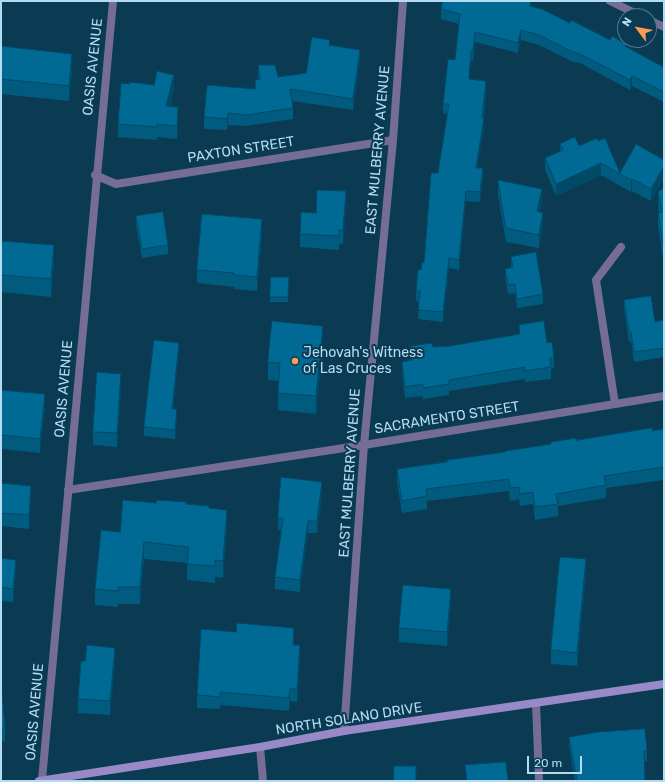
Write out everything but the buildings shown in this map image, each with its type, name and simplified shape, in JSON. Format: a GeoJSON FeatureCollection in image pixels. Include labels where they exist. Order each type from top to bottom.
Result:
{"type":"FeatureCollection","features":[{"type":"Feature","properties":{"kind":"main road","name":"NORTH SOLANO DRIVE"},"geometry":{"type":"LineString","coordinates":[[40,781],[260,747],[344,731],[664,684]]}},
{"type":"Feature","properties":{"kind":"street","name":"OASIS AVENUE"},"geometry":{"type":"LineString","coordinates":[[40,781],[68,490],[95,176],[113,1]]}},
{"type":"Feature","properties":{"kind":"street","name":"EAST MULBERRY AVENUE"},"geometry":{"type":"LineString","coordinates":[[344,731],[364,445],[393,140],[403,1]]}},
{"type":"Feature","properties":{"kind":"street"},"geometry":{"type":"LineString","coordinates":[[610,1],[624,8]]}},
{"type":"Feature","properties":{"kind":"street","name":"PAXTON STREET"},"geometry":{"type":"LineString","coordinates":[[95,176],[116,184],[393,140]]}},
{"type":"Feature","properties":{"kind":"street"},"geometry":{"type":"LineString","coordinates":[[615,404],[596,280],[622,247]]}},
{"type":"Feature","properties":{"kind":"street","name":"SACRAMENTO STREET"},"geometry":{"type":"LineString","coordinates":[[68,490],[364,445],[664,396]]}},
{"type":"Feature","properties":{"kind":"street"},"geometry":{"type":"LineString","coordinates":[[536,703],[539,781]]}},
{"type":"Feature","properties":{"kind":"street"},"geometry":{"type":"LineString","coordinates":[[260,747],[262,781]]}},
{"type":"Feature","properties":{"kind":"place","name":"Jehovah's Witness of Las Cruces"},"geometry":{"type":"Point","coordinates":[295,361]}}]}
